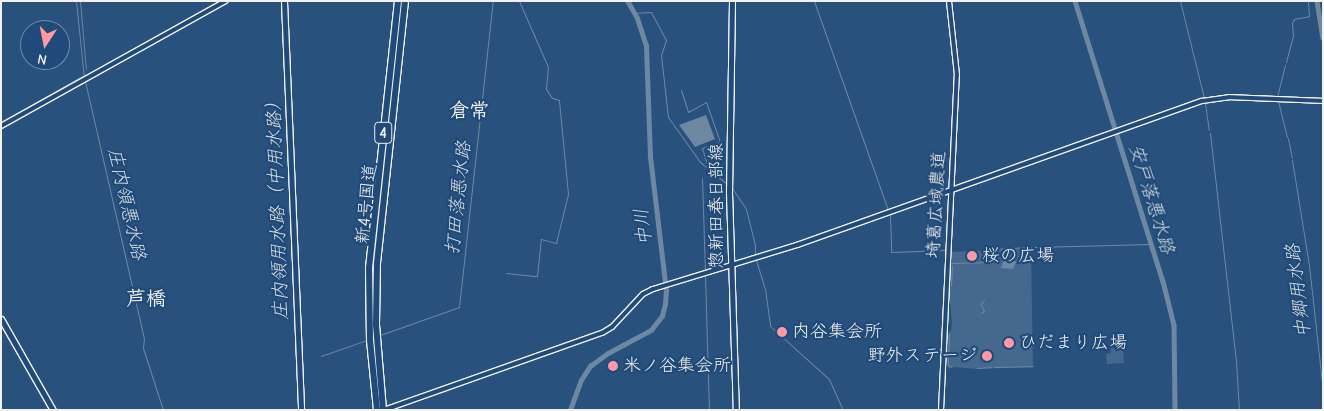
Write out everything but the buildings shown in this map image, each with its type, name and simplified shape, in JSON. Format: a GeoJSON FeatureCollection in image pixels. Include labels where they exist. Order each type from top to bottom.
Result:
{"type":"FeatureCollection","features":[{"type":"Feature","properties":{"kind":"highway","name":"新4号国道"},"geometry":{"type":"LineString","coordinates":[[377,410],[370,340],[370,264],[398,1]]}},
{"type":"Feature","properties":{"kind":"highway","name":"新4号国道"},"geometry":{"type":"LineString","coordinates":[[384,410],[376,324],[376,264],[405,1]]}},
{"type":"Feature","properties":{"kind":"main road"},"geometry":{"type":"LineString","coordinates":[[284,1],[301,410]]}},
{"type":"Feature","properties":{"kind":"main road","name":"惣新田春日部線"},"geometry":{"type":"LineString","coordinates":[[732,1],[730,186],[736,410]]}},
{"type":"Feature","properties":{"kind":"main road"},"geometry":{"type":"LineString","coordinates":[[1,319],[53,410]]}},
{"type":"Feature","properties":{"kind":"street"},"geometry":{"type":"LineString","coordinates":[[1,126],[226,1]]}},
{"type":"Feature","properties":{"kind":"street","name":"埼葛広域農道"},"geometry":{"type":"LineString","coordinates":[[941,410],[957,76],[949,1]]}},
{"type":"Feature","properties":{"kind":"street"},"geometry":{"type":"LineString","coordinates":[[384,410],[602,333],[612,327],[643,294],[654,289],[755,259],[1217,97],[1323,101]]}},
{"type":"Feature","properties":{"kind":"shaded area"},"geometry":{"type":"Polygon","coordinates":[[[706,115],[715,139],[695,147],[679,125],[706,115]]]}},
{"type":"Feature","properties":{"kind":"shaded area"},"geometry":{"type":"Polygon","coordinates":[[[1031,248],[1033,367],[977,369],[953,367],[949,369],[947,365],[947,347],[948,333],[951,331],[952,323],[949,294],[952,252],[1031,248]]]}},
{"type":"Feature","properties":{"kind":"shaded area"},"geometry":{"type":"Polygon","coordinates":[[[1011,257],[1016,262],[1013,269],[1001,268],[1004,260],[1011,257]]]}},
{"type":"Feature","properties":{"kind":"shaded area"},"geometry":{"type":"Polygon","coordinates":[[[1123,347],[1124,363],[1107,364],[1106,354],[1111,353],[1111,348],[1123,347]]]}},
{"type":"Feature","properties":{"kind":"waterway","name":"庄内領悪水路"},"geometry":{"type":"LineString","coordinates":[[76,1],[84,78]]}},
{"type":"Feature","properties":{"kind":"waterway","name":"庄内領悪水路"},"geometry":{"type":"LineString","coordinates":[[80,1],[86,69]]}},
{"type":"Feature","properties":{"kind":"waterway","name":"打田落悪水路"},"geometry":{"type":"LineString","coordinates":[[380,335],[459,307],[493,1]]}},
{"type":"Feature","properties":{"kind":"waterway"},"geometry":{"type":"LineString","coordinates":[[506,273],[537,276],[541,239],[556,243],[568,194],[559,100],[552,98],[546,89],[548,67],[519,1]]}},
{"type":"Feature","properties":{"kind":"waterway","name":"中川"},"geometry":{"type":"LineString","coordinates":[[570,410],[581,380],[590,366],[608,353],[651,330],[662,316],[665,304],[666,291],[650,156],[646,46],[637,18],[627,1]]}},
{"type":"Feature","properties":{"kind":"waterway"},"geometry":{"type":"LineString","coordinates":[[814,1],[888,210]]}},
{"type":"Feature","properties":{"kind":"waterway","name":"安戸落悪水路"},"geometry":{"type":"LineString","coordinates":[[1075,1],[1163,281],[1174,325],[1175,410]]}},
{"type":"Feature","properties":{"kind":"waterway"},"geometry":{"type":"LineString","coordinates":[[1180,1],[1204,98]]}},
{"type":"Feature","properties":{"kind":"waterway","name":"中郷用水路"},"geometry":{"type":"LineString","coordinates":[[1286,62],[1293,35],[1292,23],[1294,19],[1309,16],[1308,1]]}},
{"type":"Feature","properties":{"kind":"waterway"},"geometry":{"type":"LineString","coordinates":[[1317,1],[1323,38]]}},
{"type":"Feature","properties":{"kind":"waterway"},"geometry":{"type":"LineString","coordinates":[[634,13],[651,12],[666,40],[661,55],[668,117],[700,162],[727,184]]}},
{"type":"Feature","properties":{"kind":"waterway","name":"中郷用水路"},"geometry":{"type":"LineString","coordinates":[[1277,97],[1285,65]]}},
{"type":"Feature","properties":{"kind":"waterway"},"geometry":{"type":"LineString","coordinates":[[1,122],[82,76]]}},
{"type":"Feature","properties":{"kind":"waterway","name":"庄内領悪水路"},"geometry":{"type":"LineString","coordinates":[[85,81],[144,338],[143,348],[163,410]]}},
{"type":"Feature","properties":{"kind":"waterway"},"geometry":{"type":"LineString","coordinates":[[681,90],[688,112],[706,102],[720,142],[702,148],[708,168]]}},
{"type":"Feature","properties":{"kind":"waterway","name":"中郷用水路"},"geometry":{"type":"LineString","coordinates":[[1278,101],[1287,137]]}},
{"type":"Feature","properties":{"kind":"waterway"},"geometry":{"type":"LineString","coordinates":[[1205,103],[1209,130]]}},
{"type":"Feature","properties":{"kind":"waterway"},"geometry":{"type":"LineString","coordinates":[[1210,133],[1236,360],[1239,410]]}},
{"type":"Feature","properties":{"kind":"waterway","name":"中郷用水路"},"geometry":{"type":"LineString","coordinates":[[1288,138],[1292,158]]}},
{"type":"Feature","properties":{"kind":"waterway","name":"中郷用水路"},"geometry":{"type":"LineString","coordinates":[[1292,160],[1309,265],[1323,391]]}},
{"type":"Feature","properties":{"kind":"waterway"},"geometry":{"type":"LineString","coordinates":[[702,178],[705,272]]}},
{"type":"Feature","properties":{"kind":"waterway"},"geometry":{"type":"LineString","coordinates":[[732,188],[746,209],[755,244],[755,256]]}},
{"type":"Feature","properties":{"kind":"waterway"},"geometry":{"type":"LineString","coordinates":[[890,215],[891,252],[945,250],[945,258]]}},
{"type":"Feature","properties":{"kind":"waterway"},"geometry":{"type":"LineString","coordinates":[[1035,247],[1151,244]]}},
{"type":"Feature","properties":{"kind":"waterway"},"geometry":{"type":"LineString","coordinates":[[951,263],[993,262],[992,249],[1031,247]]}},
{"type":"Feature","properties":{"kind":"waterway"},"geometry":{"type":"LineString","coordinates":[[756,260],[765,289],[770,326],[829,379],[843,410]]}},
{"type":"Feature","properties":{"kind":"waterway"},"geometry":{"type":"LineString","coordinates":[[951,286],[952,265]]}},
{"type":"Feature","properties":{"kind":"waterway"},"geometry":{"type":"LineString","coordinates":[[705,276],[709,410]]}},
{"type":"Feature","properties":{"kind":"waterway"},"geometry":{"type":"LineString","coordinates":[[981,304],[984,300]]}},
{"type":"Feature","properties":{"kind":"waterway"},"geometry":{"type":"LineString","coordinates":[[981,305],[984,311],[981,313]]}},
{"type":"Feature","properties":{"kind":"waterway"},"geometry":{"type":"LineString","coordinates":[[949,334],[948,365],[952,367]]}},
{"type":"Feature","properties":{"kind":"waterway"},"geometry":{"type":"LineString","coordinates":[[321,356],[367,340]]}},
{"type":"Feature","properties":{"kind":"waterway"},"geometry":{"type":"LineString","coordinates":[[994,367],[1033,366]]}},
{"type":"Feature","properties":{"kind":"waterway"},"geometry":{"type":"LineString","coordinates":[[977,368],[991,367]]}},
{"type":"Feature","properties":{"kind":"place","name":"桜の広場"},"geometry":{"type":"Point","coordinates":[972,256]}},
{"type":"Feature","properties":{"kind":"place","name":"内谷集会所"},"geometry":{"type":"Point","coordinates":[782,332]}},
{"type":"Feature","properties":{"kind":"place","name":"ひだまり広場"},"geometry":{"type":"Point","coordinates":[1009,343]}},
{"type":"Feature","properties":{"kind":"place","name":"野外ステージ"},"geometry":{"type":"Point","coordinates":[987,356]}},
{"type":"Feature","properties":{"kind":"place","name":"米ノ谷集会所"},"geometry":{"type":"Point","coordinates":[613,366]}},
{"type":"Feature","properties":{"kind":"district","name":"倉常"},"geometry":{"type":"Point","coordinates":[469,110]}},
{"type":"Feature","properties":{"kind":"district","name":"芦橋"},"geometry":{"type":"Point","coordinates":[146,298]}},
{"type":"Feature","properties":{"kind":"water label","name":"庄内領用水路（中用水路）"},"geometry":{"type":"Point","coordinates":[278,206]}}]}
